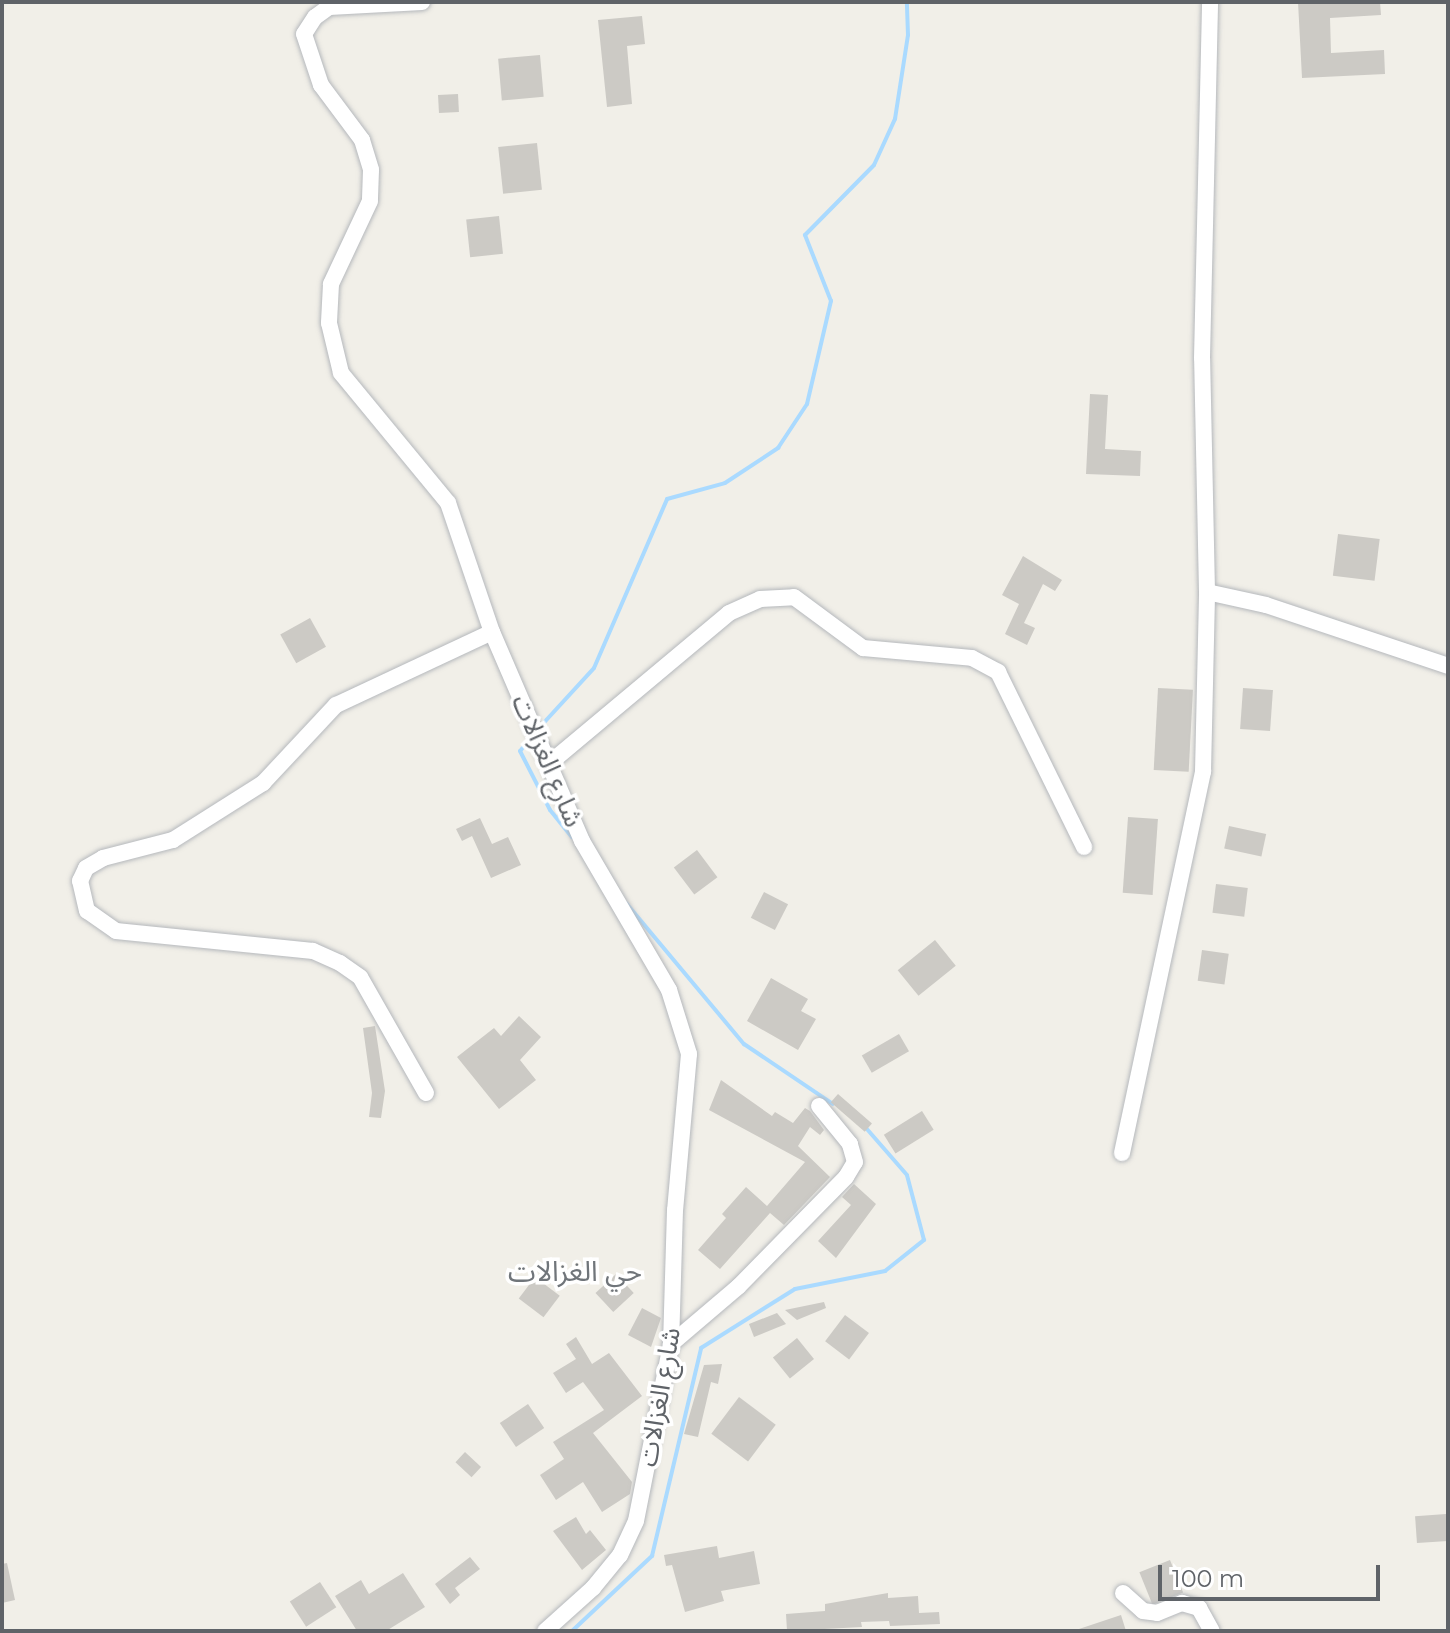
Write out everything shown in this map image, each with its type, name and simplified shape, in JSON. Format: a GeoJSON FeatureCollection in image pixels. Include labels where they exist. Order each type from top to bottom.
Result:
{"type":"FeatureCollection","features":[{"type":"Feature","properties":{"kind":"street","name":"شارع الغزالات"},"geometry":{"type":"LineString","coordinates":[[422,2],[329,7],[315,17],[304,34],[321,85],[362,140],[371,170],[370,201],[331,284],[329,323],[341,373],[448,503],[492,632],[551,762],[582,841],[669,990],[689,1054],[675,1210],[671,1344],[636,1521],[611,1566],[545,1631]]}},
{"type":"Feature","properties":{"kind":"street"},"geometry":{"type":"LineString","coordinates":[[1122,1153],[1203,772],[1207,592],[1202,358],[1210,2]]}},
{"type":"Feature","properties":{"kind":"street"},"geometry":{"type":"LineString","coordinates":[[1207,592],[1266,605],[1448,666]]}},
{"type":"Feature","properties":{"kind":"street"},"geometry":{"type":"LineString","coordinates":[[551,762],[729,613],[760,599],[794,597],[863,648],[972,658],[998,672],[1084,847]]}},
{"type":"Feature","properties":{"kind":"street"},"geometry":{"type":"LineString","coordinates":[[426,1093],[360,977],[340,963],[313,951],[116,931],[87,911],[80,881],[86,868],[103,858],[173,840],[263,783],[336,705],[492,632]]}},
{"type":"Feature","properties":{"kind":"street"},"geometry":{"type":"LineString","coordinates":[[671,1344],[738,1287],[846,1177],[855,1162],[850,1144],[819,1106]]}},
{"type":"Feature","properties":{"kind":"street"},"geometry":{"type":"LineString","coordinates":[[1123,1593],[1143,1611],[1157,1613],[1182,1603],[1199,1608],[1212,1631]]}},
{"type":"Feature","properties":{"kind":"building"},"geometry":{"type":"Polygon","coordinates":[[[1298,2],[1380,2],[1381,15],[1330,18],[1331,53],[1384,50],[1385,74],[1302,78],[1298,2]]]}},
{"type":"Feature","properties":{"kind":"building"},"geometry":{"type":"Polygon","coordinates":[[[642,16],[645,44],[627,46],[632,104],[607,107],[598,20],[642,16]]]}},
{"type":"Feature","properties":{"kind":"building"},"geometry":{"type":"Polygon","coordinates":[[[540,55],[544,97],[502,101],[498,59],[540,55]]]}},
{"type":"Feature","properties":{"kind":"building"},"geometry":{"type":"Polygon","coordinates":[[[458,94],[459,112],[439,113],[438,95],[458,94]]]}},
{"type":"Feature","properties":{"kind":"building"},"geometry":{"type":"Polygon","coordinates":[[[537,143],[542,190],[503,194],[498,147],[537,143]]]}},
{"type":"Feature","properties":{"kind":"building"},"geometry":{"type":"Polygon","coordinates":[[[499,216],[503,254],[470,257],[466,219],[499,216]]]}},
{"type":"Feature","properties":{"kind":"building"},"geometry":{"type":"Polygon","coordinates":[[[1090,394],[1108,395],[1105,449],[1141,451],[1140,476],[1086,474],[1090,394]]]}},
{"type":"Feature","properties":{"kind":"building"},"geometry":{"type":"Polygon","coordinates":[[[1338,534],[1380,539],[1375,581],[1333,576],[1338,534]]]}},
{"type":"Feature","properties":{"kind":"building"},"geometry":{"type":"Polygon","coordinates":[[[1023,556],[1062,580],[1055,591],[1043,584],[1024,623],[1035,628],[1027,645],[1005,634],[1019,604],[1002,595],[1023,556]]]}},
{"type":"Feature","properties":{"kind":"building"},"geometry":{"type":"Polygon","coordinates":[[[310,618],[326,647],[296,663],[280,634],[310,618]]]}},
{"type":"Feature","properties":{"kind":"building"},"geometry":{"type":"Polygon","coordinates":[[[1158,688],[1193,690],[1189,772],[1154,770],[1158,688]]]}},
{"type":"Feature","properties":{"kind":"building"},"geometry":{"type":"Polygon","coordinates":[[[1243,688],[1273,690],[1270,731],[1240,729],[1243,688]]]}},
{"type":"Feature","properties":{"kind":"building"},"geometry":{"type":"Polygon","coordinates":[[[1128,817],[1158,819],[1153,895],[1123,893],[1128,817]]]}},
{"type":"Feature","properties":{"kind":"building"},"geometry":{"type":"Polygon","coordinates":[[[480,818],[492,844],[508,837],[521,865],[491,878],[472,836],[462,841],[456,829],[480,818]]]}},
{"type":"Feature","properties":{"kind":"building"},"geometry":{"type":"Polygon","coordinates":[[[1229,826],[1266,834],[1261,856],[1224,848],[1229,826]]]}},
{"type":"Feature","properties":{"kind":"building"},"geometry":{"type":"Polygon","coordinates":[[[697,850],[717,877],[694,895],[674,867],[697,850]]]}},
{"type":"Feature","properties":{"kind":"building"},"geometry":{"type":"Polygon","coordinates":[[[1216,884],[1248,888],[1244,917],[1212,913],[1216,884]]]}},
{"type":"Feature","properties":{"kind":"building"},"geometry":{"type":"Polygon","coordinates":[[[764,892],[788,904],[775,930],[751,918],[764,892]]]}},
{"type":"Feature","properties":{"kind":"building"},"geometry":{"type":"Polygon","coordinates":[[[935,940],[956,966],[918,996],[898,970],[935,940]]]}},
{"type":"Feature","properties":{"kind":"building"},"geometry":{"type":"Polygon","coordinates":[[[1202,950],[1229,954],[1224,984],[1198,981],[1202,950]]]}},
{"type":"Feature","properties":{"kind":"building"},"geometry":{"type":"Polygon","coordinates":[[[771,978],[808,999],[801,1011],[816,1019],[798,1050],[747,1021],[771,978]]]}},
{"type":"Feature","properties":{"kind":"building"},"geometry":{"type":"Polygon","coordinates":[[[519,1016],[541,1037],[520,1060],[536,1080],[499,1109],[457,1057],[494,1028],[501,1036],[519,1016]]]}},
{"type":"Feature","properties":{"kind":"building"},"geometry":{"type":"Polygon","coordinates":[[[375,1026],[385,1091],[381,1118],[369,1117],[372,1093],[363,1028],[375,1026]]]}},
{"type":"Feature","properties":{"kind":"building"},"geometry":{"type":"Polygon","coordinates":[[[899,1034],[909,1051],[872,1073],[862,1056],[899,1034]]]}},
{"type":"Feature","properties":{"kind":"building"},"geometry":{"type":"Polygon","coordinates":[[[721,1080],[772,1116],[775,1112],[793,1123],[805,1108],[810,1111],[824,1130],[820,1135],[810,1127],[798,1146],[830,1177],[784,1225],[770,1213],[720,1269],[698,1250],[726,1218],[722,1214],[746,1187],[767,1206],[805,1162],[709,1110],[721,1080]]]}},
{"type":"Feature","properties":{"kind":"building"},"geometry":{"type":"Polygon","coordinates":[[[838,1094],[872,1124],[865,1132],[831,1102],[838,1094]]]}},
{"type":"Feature","properties":{"kind":"building"},"geometry":{"type":"Polygon","coordinates":[[[922,1111],[934,1130],[895,1154],[884,1135],[922,1111]]]}},
{"type":"Feature","properties":{"kind":"building"},"geometry":{"type":"Polygon","coordinates":[[[854,1184],[876,1204],[836,1258],[818,1241],[851,1205],[842,1197],[854,1184]]]}},
{"type":"Feature","properties":{"kind":"building"},"geometry":{"type":"Polygon","coordinates":[[[616,1274],[634,1293],[613,1312],[596,1293],[616,1274]]]}},
{"type":"Feature","properties":{"kind":"building"},"geometry":{"type":"Polygon","coordinates":[[[535,1277],[560,1296],[544,1317],[519,1299],[535,1277]]]}},
{"type":"Feature","properties":{"kind":"building"},"geometry":{"type":"Polygon","coordinates":[[[824,1302],[826,1308],[797,1320],[785,1310],[824,1302]]]}},
{"type":"Feature","properties":{"kind":"building"},"geometry":{"type":"Polygon","coordinates":[[[642,1308],[661,1318],[651,1347],[628,1335],[642,1308]]]}},
{"type":"Feature","properties":{"kind":"building"},"geometry":{"type":"Polygon","coordinates":[[[777,1313],[786,1324],[754,1337],[749,1324],[777,1313]]]}},
{"type":"Feature","properties":{"kind":"building"},"geometry":{"type":"Polygon","coordinates":[[[845,1315],[869,1333],[849,1359],[825,1341],[845,1315]]]}},
{"type":"Feature","properties":{"kind":"building"},"geometry":{"type":"Polygon","coordinates":[[[576,1337],[592,1364],[609,1353],[642,1396],[593,1433],[632,1482],[630,1494],[602,1512],[583,1482],[556,1500],[540,1475],[564,1459],[553,1442],[604,1410],[583,1382],[566,1393],[553,1373],[576,1359],[566,1344],[576,1337]]]}},
{"type":"Feature","properties":{"kind":"building"},"geometry":{"type":"Polygon","coordinates":[[[797,1338],[814,1359],[790,1378],[773,1358],[797,1338]]]}},
{"type":"Feature","properties":{"kind":"building"},"geometry":{"type":"Polygon","coordinates":[[[722,1364],[718,1384],[711,1382],[698,1437],[684,1434],[704,1365],[722,1364]]]}},
{"type":"Feature","properties":{"kind":"building"},"geometry":{"type":"Polygon","coordinates":[[[739,1397],[776,1425],[748,1461],[711,1434],[739,1397]]]}},
{"type":"Feature","properties":{"kind":"building"},"geometry":{"type":"Polygon","coordinates":[[[528,1404],[544,1428],[516,1447],[500,1423],[528,1404]]]}},
{"type":"Feature","properties":{"kind":"building"},"geometry":{"type":"Polygon","coordinates":[[[465,1452],[481,1467],[472,1477],[455,1462],[465,1452]]]}},
{"type":"Feature","properties":{"kind":"building"},"geometry":{"type":"Polygon","coordinates":[[[1446,1514],[1448,1541],[1417,1543],[1415,1516],[1446,1514]]]}},
{"type":"Feature","properties":{"kind":"building"},"geometry":{"type":"Polygon","coordinates":[[[576,1517],[586,1534],[590,1530],[606,1550],[582,1570],[553,1531],[576,1517]]]}},
{"type":"Feature","properties":{"kind":"building"},"geometry":{"type":"Polygon","coordinates":[[[717,1546],[719,1558],[754,1551],[760,1584],[721,1591],[724,1601],[685,1612],[672,1565],[666,1566],[664,1555],[717,1546]]]}},
{"type":"Feature","properties":{"kind":"building"},"geometry":{"type":"Polygon","coordinates":[[[470,1557],[480,1569],[455,1588],[460,1595],[450,1604],[435,1584],[470,1557]]]}},
{"type":"Feature","properties":{"kind":"building"},"geometry":{"type":"Polygon","coordinates":[[[1170,1560],[1183,1592],[1153,1605],[1139,1572],[1170,1560]]]}},
{"type":"Feature","properties":{"kind":"building"},"geometry":{"type":"Polygon","coordinates":[[[7,1563],[15,1600],[2,1603],[2,1564],[7,1563]]]}},
{"type":"Feature","properties":{"kind":"building"},"geometry":{"type":"Polygon","coordinates":[[[403,1573],[425,1607],[386,1631],[357,1631],[335,1596],[361,1580],[369,1594],[403,1573]]]}},
{"type":"Feature","properties":{"kind":"building"},"geometry":{"type":"Polygon","coordinates":[[[320,1582],[336,1607],[306,1627],[290,1602],[320,1582]]]}},
{"type":"Feature","properties":{"kind":"building"},"geometry":{"type":"Polygon","coordinates":[[[888,1593],[888,1598],[918,1596],[919,1613],[939,1612],[940,1624],[890,1626],[889,1621],[861,1622],[862,1627],[787,1631],[786,1614],[825,1611],[825,1604],[888,1593]]]}},
{"type":"Feature","properties":{"kind":"building"},"geometry":{"type":"Polygon","coordinates":[[[1121,1615],[1126,1631],[1079,1631],[1079,1629],[1121,1615]]]}},
{"type":"Feature","properties":{"kind":"waterway"},"geometry":{"type":"LineString","coordinates":[[539,728],[594,668],[667,499],[725,483],[778,448],[807,404],[831,301],[805,235],[874,165],[895,119],[908,35],[907,2]]}},
{"type":"Feature","properties":{"kind":"waterway"},"geometry":{"type":"LineString","coordinates":[[531,738],[520,751],[550,810],[572,837]]}},
{"type":"Feature","properties":{"kind":"waterway"},"geometry":{"type":"LineString","coordinates":[[626,903],[744,1044],[833,1104]]}},
{"type":"Feature","properties":{"kind":"waterway"},"geometry":{"type":"LineString","coordinates":[[572,1631],[652,1556],[701,1348],[795,1289],[885,1271],[924,1240],[907,1175],[866,1128]]}},
{"type":"Feature","properties":{"kind":"district","name":"حي الغزالات"},"geometry":{"type":"Point","coordinates":[575,1271]}}]}
